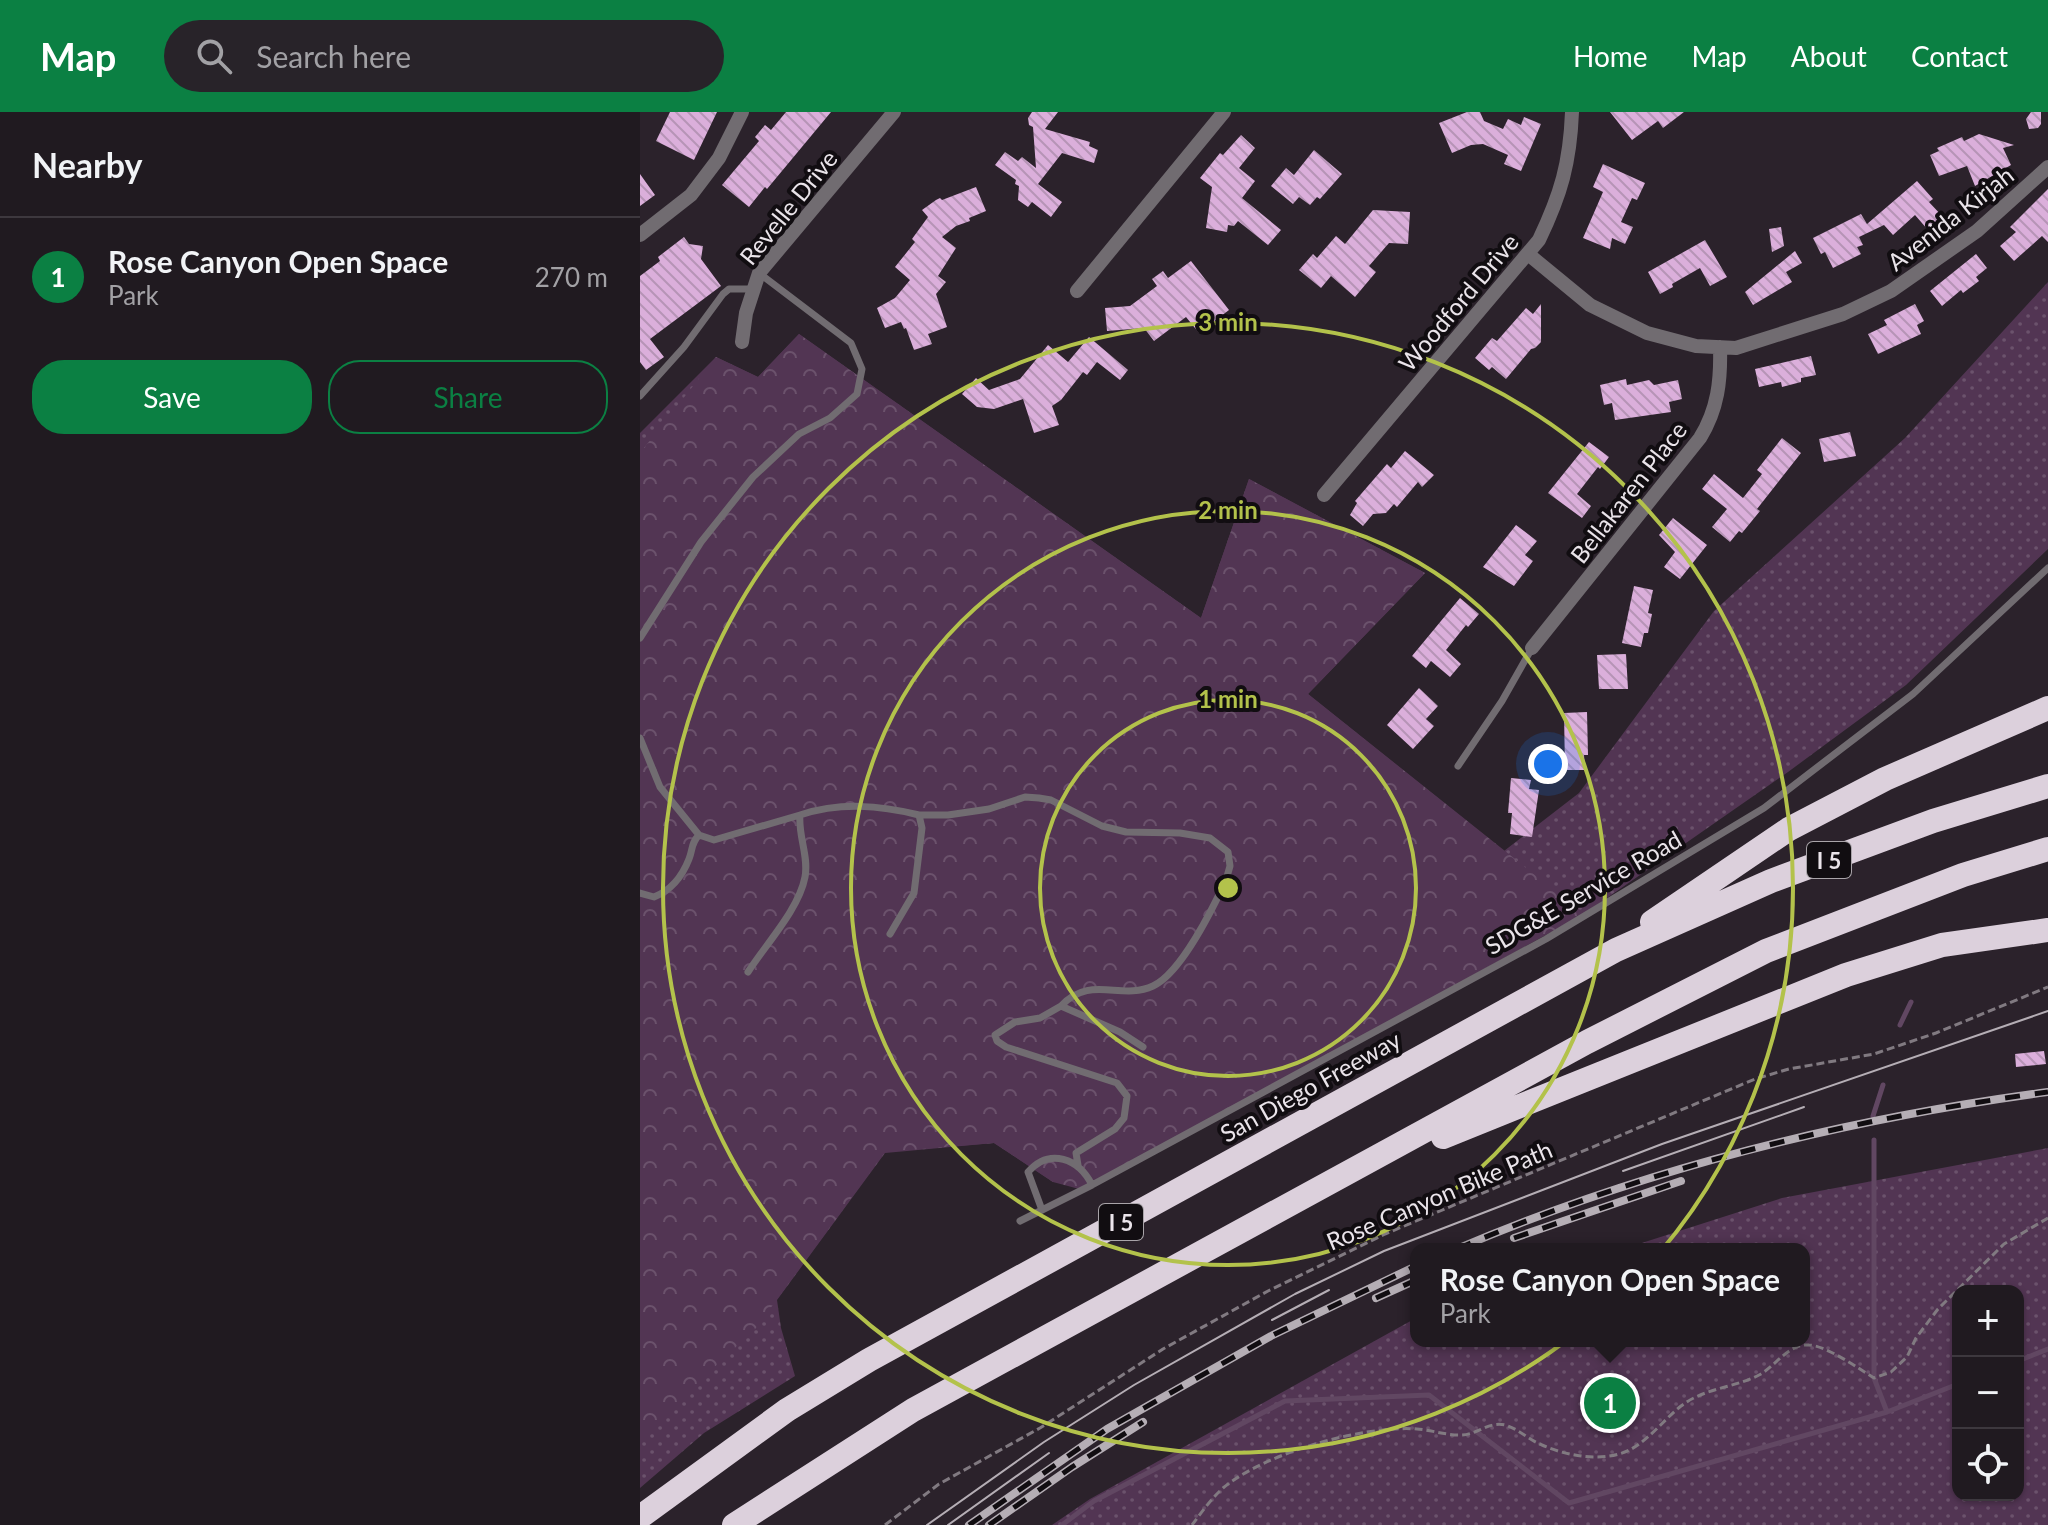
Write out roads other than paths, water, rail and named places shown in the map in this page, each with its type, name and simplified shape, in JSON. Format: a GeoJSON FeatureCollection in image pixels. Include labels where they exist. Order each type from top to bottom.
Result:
{"type":"FeatureCollection","features":[{"type":"Feature","properties":{"kind":"highway"},"geometry":{"type":"LineString","coordinates":[[1616,950],[1670,908],[1789,829],[1885,779],[2048,708]]}},
{"type":"Feature","properties":{"kind":"highway","name":"San Diego Freeway"},"geometry":{"type":"LineString","coordinates":[[640,1517],[787,1410],[869,1360],[1616,950],[1771,881],[1933,821],[2048,786]]}},
{"type":"Feature","properties":{"kind":"highway"},"geometry":{"type":"LineString","coordinates":[[734,1525],[913,1410],[1587,1042],[1766,951],[1963,875],[2048,849]]}},
{"type":"Feature","properties":{"kind":"highway"},"geometry":{"type":"LineString","coordinates":[[1188,1259],[1460,1129],[1846,975],[1942,945],[2048,930]]}},
{"type":"Feature","properties":{"kind":"street"},"geometry":{"type":"LineString","coordinates":[[640,235],[691,195],[719,158],[742,112]]}},
{"type":"Feature","properties":{"kind":"street","name":"Revelle Drive"},"geometry":{"type":"LineString","coordinates":[[742,342],[746,313],[759,273],[894,112]]}},
{"type":"Feature","properties":{"kind":"street"},"geometry":{"type":"LineString","coordinates":[[1077,291],[1224,112]]}},
{"type":"Feature","properties":{"kind":"street","name":"Woodford Drive"},"geometry":{"type":"LineString","coordinates":[[1324,495],[1539,240],[1558,201],[1570,153],[1572,112]]}},
{"type":"Feature","properties":{"kind":"street","name":"Avenida Kirjah"},"geometry":{"type":"LineString","coordinates":[[1528,254],[1590,305],[1647,333],[1696,346],[1736,348],[1843,314],[1891,291],[1977,231],[2048,167]]}},
{"type":"Feature","properties":{"kind":"street","name":"Bellakaren Place"},"geometry":{"type":"LineString","coordinates":[[1532,648],[1700,438],[1711,420],[1721,380],[1720,347]]}},
{"type":"Feature","properties":{"kind":"lane"},"geometry":{"type":"LineString","coordinates":[[640,638],[701,542],[753,477],[799,434],[830,418],[857,394],[862,369],[851,343],[759,273]]}},
{"type":"Feature","properties":{"kind":"lane"},"geometry":{"type":"LineString","coordinates":[[640,396],[684,347],[723,294],[729,289],[753,289]]}},
{"type":"Feature","properties":{"kind":"lane","name":"SDG&E Service Road"},"geometry":{"type":"LineString","coordinates":[[1020,1221],[1546,939],[1764,808],[1913,694],[2048,568]]}},
{"type":"Feature","properties":{"kind":"lane"},"geometry":{"type":"LineString","coordinates":[[1458,766],[1502,701],[1532,648]]}},
{"type":"Feature","properties":{"kind":"lane"},"geometry":{"type":"LineString","coordinates":[[640,738],[660,787],[699,835],[714,840],[836,806],[886,807],[919,815],[948,815],[989,809],[1025,797],[1051,800],[1102,826],[1126,832],[1180,833],[1210,838],[1228,852],[1230,866],[1226,880],[1177,968],[1154,985],[1141,989],[1082,990],[1040,1018],[1015,1022],[995,1035],[997,1041],[1006,1047],[1117,1083],[1127,1096],[1124,1118],[1115,1129],[1076,1153],[1078,1165]]}},
{"type":"Feature","properties":{"kind":"lane"},"geometry":{"type":"LineString","coordinates":[[748,972],[792,910],[806,876],[800,815]]}},
{"type":"Feature","properties":{"kind":"lane"},"geometry":{"type":"LineString","coordinates":[[890,934],[914,893],[922,828],[919,815]]}},
{"type":"Feature","properties":{"kind":"lane"},"geometry":{"type":"LineString","coordinates":[[640,893],[654,897],[674,886],[690,857],[692,843],[699,835]]}},
{"type":"Feature","properties":{"kind":"lane"},"geometry":{"type":"LineString","coordinates":[[1061,1006],[1120,1032],[1143,1047]]}},
{"type":"Feature","properties":{"kind":"lane"},"geometry":{"type":"LineString","coordinates":[[1042,1210],[1028,1172],[1037,1162],[1048,1158],[1078,1165],[1085,1170],[1092,1185]]}},
{"type":"Feature","properties":{"kind":"waterway"},"geometry":{"type":"LineString","coordinates":[[1900,1025],[1911,1002]]}},
{"type":"Feature","properties":{"kind":"waterway"},"geometry":{"type":"LineString","coordinates":[[1873,1116],[1883,1085]]}},
{"type":"Feature","properties":{"kind":"waterway"},"geometry":{"type":"LineString","coordinates":[[1874,1140],[1874,1378],[1887,1412]]}},
{"type":"Feature","properties":{"kind":"waterway"},"geometry":{"type":"LineString","coordinates":[[2024,1359],[2048,1349]]}},
{"type":"Feature","properties":{"kind":"waterway"},"geometry":{"type":"LineString","coordinates":[[1062,1525],[1094,1501],[1285,1401],[1429,1395],[1569,1503],[1887,1412],[1952,1386]]}},
{"type":"Feature","properties":{"kind":"tram line"},"geometry":{"type":"LineString","coordinates":[[927,1525],[1044,1442],[1134,1385],[1295,1294],[1384,1251],[1662,1144],[2048,1011]]}},
{"type":"Feature","properties":{"kind":"tram line"},"geometry":{"type":"LineString","coordinates":[[1623,1171],[1804,1107]]}},
{"type":"Feature","properties":{"kind":"tram line"},"geometry":{"type":"LineString","coordinates":[[1272,1320],[1329,1290]]}},
{"type":"Feature","properties":{"kind":"tram line"},"geometry":{"type":"LineString","coordinates":[[948,1525],[1049,1453]]}},
{"type":"Feature","properties":{"kind":"railway"},"geometry":{"type":"LineString","coordinates":[[1472,1243],[1600,1195],[1747,1151],[1897,1117],[2048,1092]]}},
{"type":"Feature","properties":{"kind":"railway"},"geometry":{"type":"LineString","coordinates":[[1514,1238],[1681,1181]]}},
{"type":"Feature","properties":{"kind":"railway"},"geometry":{"type":"LineString","coordinates":[[969,1525],[1107,1429],[1271,1336],[1410,1269]]}},
{"type":"Feature","properties":{"kind":"railway"},"geometry":{"type":"LineString","coordinates":[[1376,1298],[1410,1283]]}},
{"type":"Feature","properties":{"kind":"railway"},"geometry":{"type":"LineString","coordinates":[[989,1525],[1143,1422]]}},
{"type":"Feature","properties":{"kind":"place","name":"Rose Canyon Open Space"},"geometry":{"type":"Point","coordinates":[1610,1403]}}]}
